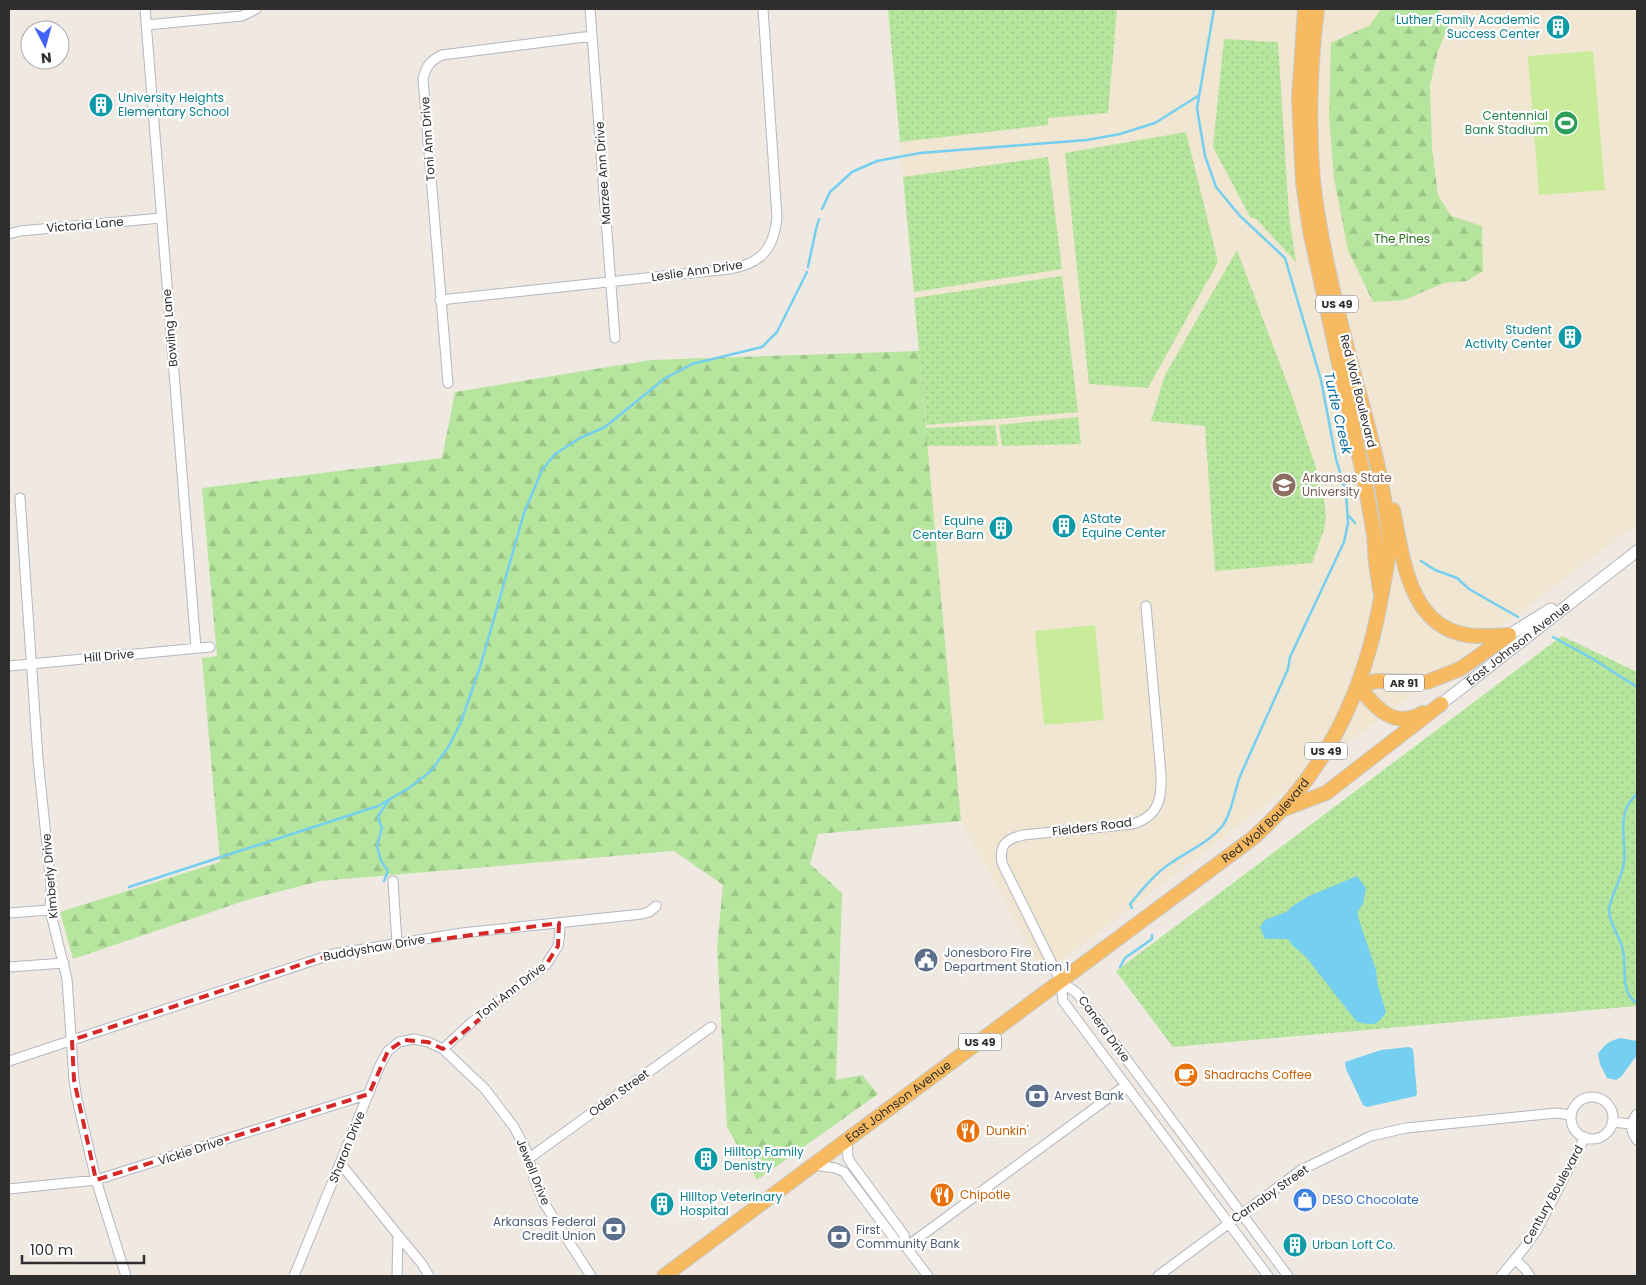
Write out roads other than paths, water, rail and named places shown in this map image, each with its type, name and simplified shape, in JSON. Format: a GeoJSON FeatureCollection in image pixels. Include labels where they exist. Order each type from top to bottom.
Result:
{"type":"FeatureCollection","features":[{"type":"Feature","properties":{"kind":"highway","name":"Red Wolf Boulevard"},"geometry":{"type":"LineString","coordinates":[[1305,9],[1299,98],[1303,182],[1310,231],[1365,483],[1374,535],[1381,595]]}},
{"type":"Feature","properties":{"kind":"highway","name":"Red Wolf Boulevard"},"geometry":{"type":"LineString","coordinates":[[1158,909],[1253,838],[1283,809],[1305,783],[1327,750],[1358,686],[1372,643],[1388,566],[1389,541],[1378,468],[1344,337],[1317,209],[1311,146],[1310,103],[1317,9]]}},
{"type":"Feature","properties":{"kind":"highway"},"geometry":{"type":"LineString","coordinates":[[1378,468],[1389,492],[1411,587],[1420,604],[1430,616],[1454,632],[1481,636],[1509,635]]}},
{"type":"Feature","properties":{"kind":"highway","name":"AR 91"},"geometry":{"type":"LineString","coordinates":[[1358,686],[1376,681],[1427,682],[1460,669],[1509,635]]}},
{"type":"Feature","properties":{"kind":"highway"},"geometry":{"type":"LineString","coordinates":[[1358,686],[1368,699],[1384,713],[1398,719],[1416,717],[1440,704]]}},
{"type":"Feature","properties":{"kind":"highway","name":"AR 91"},"geometry":{"type":"LineString","coordinates":[[1283,809],[1326,793],[1440,704]]}},
{"type":"Feature","properties":{"kind":"highway","name":"East Johnson Avenue"},"geometry":{"type":"LineString","coordinates":[[664,1276],[1158,909]]}},
{"type":"Feature","properties":{"kind":"main road","name":"East Johnson Avenue"},"geometry":{"type":"LineString","coordinates":[[1440,704],[1637,550]]}},
{"type":"Feature","properties":{"kind":"main road","name":"East Johnson Avenue"},"geometry":{"type":"LineString","coordinates":[[1509,635],[1593,584]]}},
{"type":"Feature","properties":{"kind":"street","name":"Bowling Lane"},"geometry":{"type":"LineString","coordinates":[[145,9],[196,648]]}},
{"type":"Feature","properties":{"kind":"street"},"geometry":{"type":"LineString","coordinates":[[146,25],[242,16],[256,9]]}},
{"type":"Feature","properties":{"kind":"street","name":"Marzee Ann Drive"},"geometry":{"type":"LineString","coordinates":[[590,9],[615,338]]}},
{"type":"Feature","properties":{"kind":"street","name":"Leslie Ann Drive"},"geometry":{"type":"LineString","coordinates":[[440,300],[740,267],[760,258],[772,242],[776,232],[777,204],[763,9]]}},
{"type":"Feature","properties":{"kind":"street","name":"Toni Ann Drive"},"geometry":{"type":"LineString","coordinates":[[448,383],[423,79],[428,65],[432,60],[442,55],[592,36]]}},
{"type":"Feature","properties":{"kind":"street","name":"Victoria Lane"},"geometry":{"type":"LineString","coordinates":[[9,234],[20,231],[161,218]]}},
{"type":"Feature","properties":{"kind":"street","name":"Kimberly Drive"},"geometry":{"type":"LineString","coordinates":[[20,498],[38,760],[51,884],[50,910],[68,979],[74,1080],[96,1180],[126,1276]]}},
{"type":"Feature","properties":{"kind":"street","name":"Fielders Road"},"geometry":{"type":"LineString","coordinates":[[1061,982],[1002,863],[1000,852],[1004,844],[1018,836],[1133,824],[1144,820],[1153,812],[1162,788],[1146,606]]}},
{"type":"Feature","properties":{"kind":"street","name":"Hill Drive"},"geometry":{"type":"LineString","coordinates":[[9,666],[210,647]]}},
{"type":"Feature","properties":{"kind":"street"},"geometry":{"type":"LineString","coordinates":[[393,880],[397,943]]}},
{"type":"Feature","properties":{"kind":"street","name":"Buddyshaw Drive"},"geometry":{"type":"LineString","coordinates":[[9,1061],[319,958],[462,933],[642,914],[649,912],[656,906]]}},
{"type":"Feature","properties":{"kind":"street"},"geometry":{"type":"LineString","coordinates":[[9,913],[50,910]]}},
{"type":"Feature","properties":{"kind":"street","name":"Toni Ann Drive"},"geometry":{"type":"LineString","coordinates":[[443,1050],[472,1022],[546,965],[558,946],[559,923]]}},
{"type":"Feature","properties":{"kind":"street"},"geometry":{"type":"LineString","coordinates":[[9,967],[64,963]]}},
{"type":"Feature","properties":{"kind":"street","name":"Canera Drive"},"geometry":{"type":"LineString","coordinates":[[1061,982],[1063,1001],[1268,1276]]}},
{"type":"Feature","properties":{"kind":"street","name":"Canera Drive"},"geometry":{"type":"LineString","coordinates":[[1061,982],[1077,993],[1288,1276]]}},
{"type":"Feature","properties":{"kind":"street","name":"Oden Street"},"geometry":{"type":"LineString","coordinates":[[528,1159],[711,1027]]}},
{"type":"Feature","properties":{"kind":"street","name":"Sharon Drive"},"geometry":{"type":"LineString","coordinates":[[294,1276],[381,1063],[388,1051],[399,1042],[414,1039],[420,1040]]}},
{"type":"Feature","properties":{"kind":"street","name":"Jewell Drive"},"geometry":{"type":"LineString","coordinates":[[420,1040],[433,1043],[443,1050],[484,1089],[507,1116],[522,1142],[544,1204],[591,1276]]}},
{"type":"Feature","properties":{"kind":"street"},"geometry":{"type":"LineString","coordinates":[[906,1247],[1126,1085]]}},
{"type":"Feature","properties":{"kind":"street","name":"Vickie Drive"},"geometry":{"type":"LineString","coordinates":[[9,1189],[96,1180],[369,1094]]}},
{"type":"Feature","properties":{"kind":"street"},"geometry":{"type":"LineString","coordinates":[[1596,1097],[1611,1109],[1612,1122],[1609,1129],[1601,1136],[1585,1137],[1574,1128],[1571,1115],[1573,1108],[1583,1099],[1596,1097]]}},
{"type":"Feature","properties":{"kind":"street","name":"Carnaby Street"},"geometry":{"type":"LineString","coordinates":[[1158,1276],[1300,1170],[1371,1136],[1406,1128],[1459,1122],[1556,1113],[1571,1115]]}},
{"type":"Feature","properties":{"kind":"street"},"geometry":{"type":"LineString","coordinates":[[1637,1114],[1632,1124],[1637,1140]]}},
{"type":"Feature","properties":{"kind":"street"},"geometry":{"type":"LineString","coordinates":[[1612,1122],[1632,1124]]}},
{"type":"Feature","properties":{"kind":"street","name":"Century Boulevard"},"geometry":{"type":"LineString","coordinates":[[1501,1276],[1537,1230],[1585,1137]]}},
{"type":"Feature","properties":{"kind":"street"},"geometry":{"type":"LineString","coordinates":[[847,1140],[848,1158],[904,1235],[906,1247]]}},
{"type":"Feature","properties":{"kind":"street"},"geometry":{"type":"LineString","coordinates":[[340,1163],[422,1264],[429,1276]]}},
{"type":"Feature","properties":{"kind":"street"},"geometry":{"type":"LineString","coordinates":[[813,1165],[835,1168],[844,1172],[896,1242],[906,1247],[928,1276]]}},
{"type":"Feature","properties":{"kind":"street"},"geometry":{"type":"LineString","coordinates":[[397,1276],[398,1234]]}},
{"type":"Feature","properties":{"kind":"street"},"geometry":{"type":"LineString","coordinates":[[1516,1259],[1530,1276]]}},
{"type":"Feature","properties":{"kind":"water"},"geometry":{"type":"Polygon","coordinates":[[[1357,876],[1366,888],[1363,904],[1358,911],[1358,917],[1376,970],[1378,986],[1386,1012],[1374,1024],[1357,1022],[1306,957],[1290,941],[1287,939],[1265,939],[1260,927],[1265,920],[1286,912],[1309,896],[1357,876]]]}},
{"type":"Feature","properties":{"kind":"water"},"geometry":{"type":"Polygon","coordinates":[[[1620,1038],[1637,1041],[1637,1055],[1621,1077],[1616,1080],[1607,1078],[1600,1064],[1598,1054],[1607,1044],[1620,1038]]]}},
{"type":"Feature","properties":{"kind":"water"},"geometry":{"type":"Polygon","coordinates":[[[1409,1047],[1413,1049],[1416,1096],[1367,1107],[1363,1105],[1346,1069],[1345,1062],[1381,1050],[1409,1047]]]}},
{"type":"Feature","properties":{"kind":"waterway","name":"Turtle Creek"},"geometry":{"type":"LineString","coordinates":[[1132,908],[1130,904],[1154,877],[1165,867],[1212,836],[1223,825],[1231,807],[1241,774],[1288,669],[1290,657],[1344,542],[1348,523],[1346,492],[1336,459],[1321,380],[1285,258],[1240,216],[1216,187],[1205,156],[1197,108],[1214,9]]}},
{"type":"Feature","properties":{"kind":"waterway"},"geometry":{"type":"LineString","coordinates":[[822,209],[830,192],[852,172],[877,161],[920,153],[1087,140],[1120,134],[1155,123],[1198,96]]}},
{"type":"Feature","properties":{"kind":"waterway"},"geometry":{"type":"LineString","coordinates":[[808,267],[819,219]]}},
{"type":"Feature","properties":{"kind":"waterway"},"geometry":{"type":"LineString","coordinates":[[384,881],[388,871],[381,861],[377,846],[382,828],[378,818],[390,799],[409,788],[431,771],[449,746],[461,722],[481,664],[524,513],[542,470],[555,454],[580,438],[605,427],[664,379],[692,364],[762,347],[777,332],[807,272]]}},
{"type":"Feature","properties":{"kind":"waterway","name":"Turtle Creek"},"geometry":{"type":"LineString","coordinates":[[1348,515],[1355,523]]}},
{"type":"Feature","properties":{"kind":"waterway"},"geometry":{"type":"LineString","coordinates":[[1421,561],[1435,570],[1457,578],[1469,589],[1518,617]]}},
{"type":"Feature","properties":{"kind":"waterway"},"geometry":{"type":"LineString","coordinates":[[1553,637],[1593,659],[1637,687]]}},
{"type":"Feature","properties":{"kind":"waterway"},"geometry":{"type":"LineString","coordinates":[[1637,793],[1624,815],[1623,868],[1609,910],[1609,915],[1623,950],[1628,993],[1631,999],[1637,1003]]}},
{"type":"Feature","properties":{"kind":"waterway"},"geometry":{"type":"LineString","coordinates":[[129,887],[378,806],[390,799]]}},
{"type":"Feature","properties":{"kind":"waterway","name":"Turtle Creek"},"geometry":{"type":"LineString","coordinates":[[1120,967],[1125,958],[1152,939],[1152,935]]}},
{"type":"Feature","properties":{"kind":"place","name":"Luther Family Academic Success Center"},"geometry":{"type":"Point","coordinates":[1558,27]}},
{"type":"Feature","properties":{"kind":"place","name":"University Heights Elementary School"},"geometry":{"type":"Point","coordinates":[101,105]}},
{"type":"Feature","properties":{"kind":"place","name":"Centennial Bank Stadium"},"geometry":{"type":"Point","coordinates":[1566,123]}},
{"type":"Feature","properties":{"kind":"place","name":"Student Activity Center"},"geometry":{"type":"Point","coordinates":[1570,337]}},
{"type":"Feature","properties":{"kind":"place","name":"Arkansas State University"},"geometry":{"type":"Point","coordinates":[1284,485]}},
{"type":"Feature","properties":{"kind":"place","name":"AState Equine Center"},"geometry":{"type":"Point","coordinates":[1064,526]}},
{"type":"Feature","properties":{"kind":"place","name":"Equine Center Barn"},"geometry":{"type":"Point","coordinates":[1001,528]}},
{"type":"Feature","properties":{"kind":"place","name":"Jonesboro Fire Department Station 1"},"geometry":{"type":"Point","coordinates":[926,960]}},
{"type":"Feature","properties":{"kind":"place","name":"Shadrachs Coffee"},"geometry":{"type":"Point","coordinates":[1186,1075]}},
{"type":"Feature","properties":{"kind":"place","name":"Arvest Bank"},"geometry":{"type":"Point","coordinates":[1037,1096]}},
{"type":"Feature","properties":{"kind":"place","name":"Dunkin'"},"geometry":{"type":"Point","coordinates":[968,1131]}},
{"type":"Feature","properties":{"kind":"place","name":"Hilltop Family Denistry"},"geometry":{"type":"Point","coordinates":[706,1159]}},
{"type":"Feature","properties":{"kind":"place","name":"Chipotle"},"geometry":{"type":"Point","coordinates":[942,1195]}},
{"type":"Feature","properties":{"kind":"place","name":"DESO Chocolate"},"geometry":{"type":"Point","coordinates":[1305,1200]}},
{"type":"Feature","properties":{"kind":"place","name":"Hilltop Veterinary Hospital"},"geometry":{"type":"Point","coordinates":[662,1204]}},
{"type":"Feature","properties":{"kind":"place","name":"Arkansas Federal Credit Union"},"geometry":{"type":"Point","coordinates":[614,1229]}},
{"type":"Feature","properties":{"kind":"place","name":"First Community Bank"},"geometry":{"type":"Point","coordinates":[839,1237]}},
{"type":"Feature","properties":{"kind":"place","name":"Urban Loft Co."},"geometry":{"type":"Point","coordinates":[1295,1245]}},
{"type":"Feature","properties":{"kind":"park label","name":"The Pines"},"geometry":{"type":"Point","coordinates":[1402,239]}}]}
